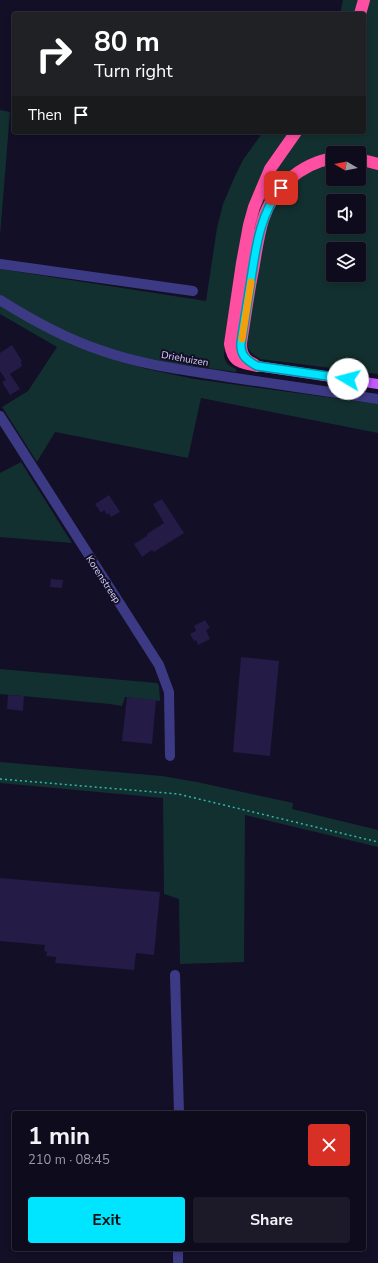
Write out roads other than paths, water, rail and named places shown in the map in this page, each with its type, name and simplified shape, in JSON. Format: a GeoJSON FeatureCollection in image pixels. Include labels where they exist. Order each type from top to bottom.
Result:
{"type":"FeatureCollection","features":[{"type":"Feature","properties":{"kind":"highway"},"geometry":{"type":"LineString","coordinates":[[361,12],[364,0]]}},
{"type":"Feature","properties":{"kind":"highway"},"geometry":{"type":"LineString","coordinates":[[257,366],[236,360],[230,344],[242,263],[249,224],[261,189],[270,169],[295,134]]}},
{"type":"Feature","properties":{"kind":"highway"},"geometry":{"type":"LineString","coordinates":[[257,366],[249,362],[244,357],[241,347],[258,242],[264,218],[276,194],[294,175],[310,165],[326,160]]}},
{"type":"Feature","properties":{"kind":"highway"},"geometry":{"type":"LineString","coordinates":[[366,161],[378,164]]}},
{"type":"Feature","properties":{"kind":"main road"},"geometry":{"type":"LineString","coordinates":[[257,366],[378,384]]}},
{"type":"Feature","properties":{"kind":"street"},"geometry":{"type":"LineString","coordinates":[[0,264],[193,291]]}},
{"type":"Feature","properties":{"kind":"street","name":"Driehuizen"},"geometry":{"type":"LineString","coordinates":[[0,300],[26,316],[72,340],[101,351],[127,358],[171,368],[378,399]]}},
{"type":"Feature","properties":{"kind":"street","name":"Korenstreep"},"geometry":{"type":"LineString","coordinates":[[0,416],[159,665],[169,692],[170,756]]}},
{"type":"Feature","properties":{"kind":"street"},"geometry":{"type":"LineString","coordinates":[[175,975],[178,1111]]}},
{"type":"Feature","properties":{"kind":"street"},"geometry":{"type":"LineString","coordinates":[[178,1251],[178,1263]]}}]}
